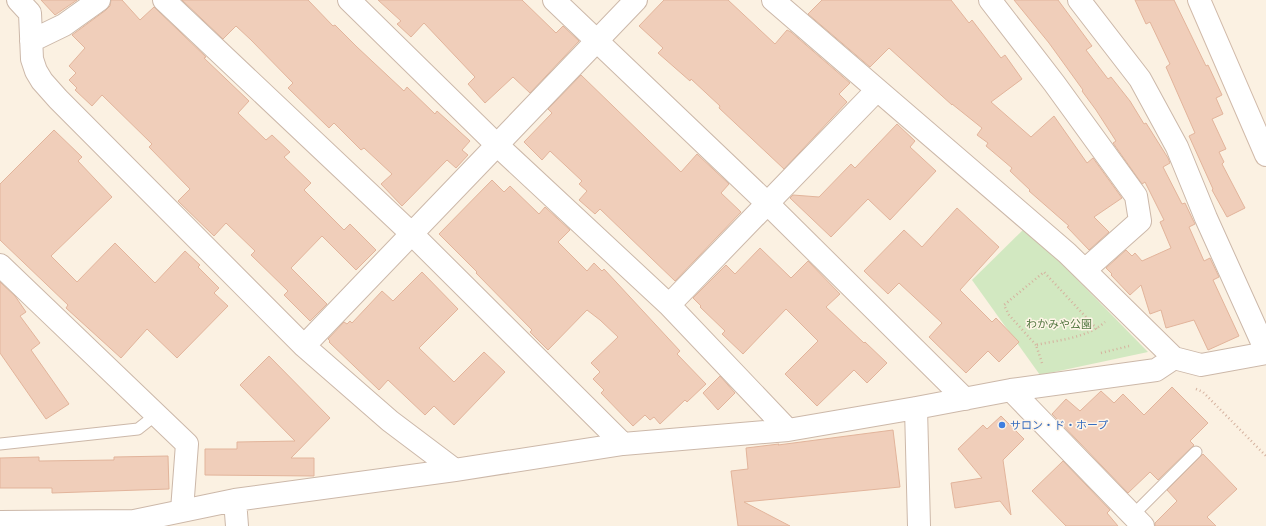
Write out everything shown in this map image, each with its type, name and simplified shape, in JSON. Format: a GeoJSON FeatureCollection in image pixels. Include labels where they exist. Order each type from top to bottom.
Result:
{"type":"FeatureCollection","features":[{"type":"Feature","properties":{"kind":"street"},"geometry":{"type":"LineString","coordinates":[[18,0],[30,13],[32,59],[36,71],[42,81],[304,346],[390,421],[455,470]]}},
{"type":"Feature","properties":{"kind":"street"},"geometry":{"type":"LineString","coordinates":[[31,41],[64,25],[99,0]]}},
{"type":"Feature","properties":{"kind":"street"},"geometry":{"type":"LineString","coordinates":[[164,0],[412,234],[624,444]]}},
{"type":"Feature","properties":{"kind":"street"},"geometry":{"type":"LineString","coordinates":[[349,0],[497,145],[669,305],[788,430]]}},
{"type":"Feature","properties":{"kind":"street"},"geometry":{"type":"LineString","coordinates":[[554,0],[596,42],[768,204],[965,399]]}},
{"type":"Feature","properties":{"kind":"street"},"geometry":{"type":"LineString","coordinates":[[304,346],[636,0]]}},
{"type":"Feature","properties":{"kind":"street"},"geometry":{"type":"LineString","coordinates":[[990,0],[1054,83],[1136,196],[1140,221],[1085,270]]}},
{"type":"Feature","properties":{"kind":"street"},"geometry":{"type":"LineString","coordinates":[[785,4],[877,90],[1067,253],[1174,358],[1201,366],[1266,352],[1176,147],[1140,79],[1079,0]]}},
{"type":"Feature","properties":{"kind":"street"},"geometry":{"type":"LineString","coordinates":[[1199,0],[1263,143]]}},
{"type":"Feature","properties":{"kind":"street"},"geometry":{"type":"LineString","coordinates":[[669,305],[877,90]]}},
{"type":"Feature","properties":{"kind":"street"},"geometry":{"type":"LineString","coordinates":[[0,266],[188,444],[182,510]]}},
{"type":"Feature","properties":{"kind":"street"},"geometry":{"type":"LineString","coordinates":[[0,522],[86,524],[134,521],[235,500],[455,470],[624,444],[788,430],[1011,390],[1156,370],[1174,358]]}},
{"type":"Feature","properties":{"kind":"street"},"geometry":{"type":"LineString","coordinates":[[1011,390],[1138,521]]}},
{"type":"Feature","properties":{"kind":"street"},"geometry":{"type":"LineString","coordinates":[[916,408],[919,526]]}},
{"type":"Feature","properties":{"kind":"street"},"geometry":{"type":"LineString","coordinates":[[235,500],[237,526]]}},
{"type":"Feature","properties":{"kind":"lane"},"geometry":{"type":"LineString","coordinates":[[0,444],[138,428],[157,414]]}},
{"type":"Feature","properties":{"kind":"lane"},"geometry":{"type":"LineString","coordinates":[[1138,521],[1196,452]]}},
{"type":"Feature","properties":{"kind":"path"},"geometry":{"type":"LineString","coordinates":[[1043,366],[1036,345],[1008,315],[1004,305],[1044,272],[1098,329]]}},
{"type":"Feature","properties":{"kind":"path"},"geometry":{"type":"LineString","coordinates":[[1036,345],[1080,336],[1098,329],[1122,307]]}},
{"type":"Feature","properties":{"kind":"path"},"geometry":{"type":"LineString","coordinates":[[1094,354],[1130,346]]}},
{"type":"Feature","properties":{"kind":"path"},"geometry":{"type":"LineString","coordinates":[[1190,386],[1203,392],[1266,456]]}},
{"type":"Feature","properties":{"kind":"green space","name":"わかみや公園"},"geometry":{"type":"Polygon","coordinates":[[[1026,227],[1148,352],[1040,375],[972,280],[1026,227]]]}},
{"type":"Feature","properties":{"kind":"building"},"geometry":{"type":"Polygon","coordinates":[[[41,0],[77,0],[55,15],[41,0]]]}},
{"type":"Feature","properties":{"kind":"building"},"geometry":{"type":"Polygon","coordinates":[[[111,0],[122,0],[140,20],[154,7],[249,101],[238,113],[266,140],[272,135],[290,152],[284,157],[311,183],[304,190],[344,230],[350,224],[376,250],[356,270],[322,236],[291,268],[327,304],[310,321],[284,295],[288,291],[251,255],[255,251],[226,223],[214,236],[178,201],[190,189],[149,147],[152,144],[102,95],[92,106],[75,90],[77,88],[69,80],[76,73],[69,66],[85,48],[72,35],[106,10],[110,6],[111,0]]]}},
{"type":"Feature","properties":{"kind":"building"},"geometry":{"type":"Polygon","coordinates":[[[182,0],[308,0],[333,26],[335,25],[404,91],[407,87],[435,114],[437,111],[470,141],[462,150],[468,155],[456,168],[447,160],[402,206],[381,184],[392,174],[364,148],[361,150],[334,123],[329,128],[288,88],[293,83],[251,40],[236,26],[223,39],[182,0]]]}},
{"type":"Feature","properties":{"kind":"building"},"geometry":{"type":"Polygon","coordinates":[[[378,0],[522,0],[556,33],[563,26],[579,41],[530,93],[513,77],[485,103],[468,84],[475,77],[424,23],[411,37],[397,24],[401,21],[378,0]]]}},
{"type":"Feature","properties":{"kind":"building"},"geometry":{"type":"Polygon","coordinates":[[[664,0],[728,0],[775,44],[787,30],[791,32],[850,83],[839,94],[847,102],[784,169],[719,108],[720,106],[691,79],[690,81],[658,53],[663,48],[639,26],[664,0]]]}},
{"type":"Feature","properties":{"kind":"building"},"geometry":{"type":"Polygon","coordinates":[[[822,0],[951,0],[969,23],[972,20],[1001,58],[1005,55],[1022,79],[991,102],[1031,137],[1054,116],[1087,163],[1093,158],[1122,198],[1094,217],[1109,232],[1089,250],[1067,227],[1069,226],[1029,191],[1030,190],[1010,171],[1012,168],[986,146],[988,143],[977,135],[982,128],[952,105],[889,48],[870,67],[808,14],[822,0]]]}},
{"type":"Feature","properties":{"kind":"building"},"geometry":{"type":"Polygon","coordinates":[[[1014,0],[1058,0],[1092,46],[1086,50],[1108,79],[1111,77],[1130,101],[1144,124],[1146,123],[1168,158],[1170,163],[1163,167],[1182,204],[1185,203],[1195,224],[1189,227],[1204,261],[1210,258],[1219,277],[1213,280],[1239,336],[1208,350],[1194,320],[1166,328],[1161,310],[1150,314],[1141,285],[1130,295],[1106,268],[1126,250],[1132,256],[1135,253],[1142,261],[1171,248],[1160,222],[1164,220],[1145,182],[1142,184],[1113,143],[1116,141],[1082,91],[1083,90],[1049,43],[1014,0]]]}},
{"type":"Feature","properties":{"kind":"building"},"geometry":{"type":"Polygon","coordinates":[[[1135,0],[1174,0],[1206,66],[1208,65],[1222,95],[1216,98],[1223,114],[1212,119],[1226,149],[1219,152],[1224,162],[1222,164],[1245,208],[1227,217],[1212,190],[1213,189],[1189,136],[1195,133],[1166,67],[1170,64],[1150,22],[1146,24],[1135,0]]]}},
{"type":"Feature","properties":{"kind":"building"},"geometry":{"type":"Polygon","coordinates":[[[581,75],[681,172],[697,154],[729,184],[721,193],[741,212],[675,281],[600,209],[595,214],[579,200],[587,191],[579,184],[582,181],[550,151],[542,160],[524,142],[552,113],[548,109],[581,75]]]}},
{"type":"Feature","properties":{"kind":"building"},"geometry":{"type":"Polygon","coordinates":[[[897,124],[915,141],[910,147],[936,171],[890,220],[868,199],[831,237],[790,198],[793,195],[819,197],[851,164],[855,168],[897,124]]]}},
{"type":"Feature","properties":{"kind":"building"},"geometry":{"type":"Polygon","coordinates":[[[54,130],[82,157],[78,161],[112,197],[51,256],[77,282],[115,243],[155,283],[185,251],[200,265],[198,267],[219,288],[214,293],[228,306],[177,358],[147,329],[121,358],[66,308],[68,305],[0,240],[0,184],[54,130]]]}},
{"type":"Feature","properties":{"kind":"building"},"geometry":{"type":"Polygon","coordinates":[[[492,180],[504,192],[510,186],[539,214],[545,207],[570,230],[558,242],[587,271],[594,263],[602,271],[604,269],[680,351],[677,354],[706,384],[687,402],[685,400],[660,424],[654,417],[650,420],[645,415],[633,426],[601,393],[604,390],[593,379],[600,372],[591,363],[618,337],[600,320],[587,310],[548,350],[530,332],[532,330],[439,234],[492,180]]]}},
{"type":"Feature","properties":{"kind":"building"},"geometry":{"type":"Polygon","coordinates":[[[957,208],[999,247],[960,290],[992,322],[996,318],[1019,342],[999,362],[988,351],[966,373],[929,337],[942,323],[899,283],[888,294],[864,271],[904,230],[922,247],[957,208]]]}},
{"type":"Feature","properties":{"kind":"building"},"geometry":{"type":"Polygon","coordinates":[[[760,248],[791,278],[808,261],[840,294],[826,307],[887,363],[867,383],[854,370],[817,406],[785,374],[818,341],[786,309],[743,354],[722,334],[725,331],[700,307],[701,306],[693,298],[726,265],[735,274],[760,248]]]}},
{"type":"Feature","properties":{"kind":"building"},"geometry":{"type":"Polygon","coordinates":[[[422,272],[458,309],[419,348],[454,382],[484,352],[505,372],[454,425],[434,406],[425,415],[388,380],[379,390],[329,342],[330,341],[328,339],[344,322],[347,324],[350,321],[352,323],[382,291],[393,301],[422,272]]]}},
{"type":"Feature","properties":{"kind":"building"},"geometry":{"type":"Polygon","coordinates":[[[0,282],[15,296],[26,312],[20,316],[40,343],[31,350],[69,404],[46,419],[0,353],[0,282]]]}},
{"type":"Feature","properties":{"kind":"building"},"geometry":{"type":"Polygon","coordinates":[[[269,356],[330,418],[291,458],[314,458],[314,476],[205,475],[205,449],[237,449],[237,442],[295,441],[240,385],[269,356]]]}},
{"type":"Feature","properties":{"kind":"building"},"geometry":{"type":"Polygon","coordinates":[[[720,376],[735,393],[718,410],[703,393],[720,376]]]}},
{"type":"Feature","properties":{"kind":"building"},"geometry":{"type":"Polygon","coordinates":[[[1172,387],[1208,423],[1190,441],[1194,445],[1158,480],[1150,472],[1128,493],[1052,414],[1066,399],[1080,411],[1101,391],[1114,403],[1123,394],[1144,415],[1172,387]]]}},
{"type":"Feature","properties":{"kind":"building"},"geometry":{"type":"Polygon","coordinates":[[[1001,416],[1024,439],[1003,460],[1011,515],[1000,501],[955,508],[951,483],[982,478],[958,449],[983,425],[987,429],[1001,416]]]}},
{"type":"Feature","properties":{"kind":"building"},"geometry":{"type":"Polygon","coordinates":[[[893,430],[900,487],[744,502],[790,526],[738,526],[731,471],[748,469],[746,448],[893,430]]]}},
{"type":"Feature","properties":{"kind":"building"},"geometry":{"type":"Polygon","coordinates":[[[1203,454],[1237,489],[1207,517],[1216,526],[1155,526],[1155,523],[1177,501],[1167,490],[1203,454]]]}},
{"type":"Feature","properties":{"kind":"building"},"geometry":{"type":"Polygon","coordinates":[[[168,456],[169,489],[52,493],[52,488],[0,488],[0,458],[39,457],[39,461],[114,460],[114,457],[168,456]]]}},
{"type":"Feature","properties":{"kind":"building"},"geometry":{"type":"Polygon","coordinates":[[[1063,461],[1110,510],[1107,513],[1118,526],[1066,526],[1032,491],[1063,461]]]}},
{"type":"Feature","properties":{"kind":"place","name":"サロン・ド・ホープ"},"geometry":{"type":"Point","coordinates":[1002,425]}}]}
